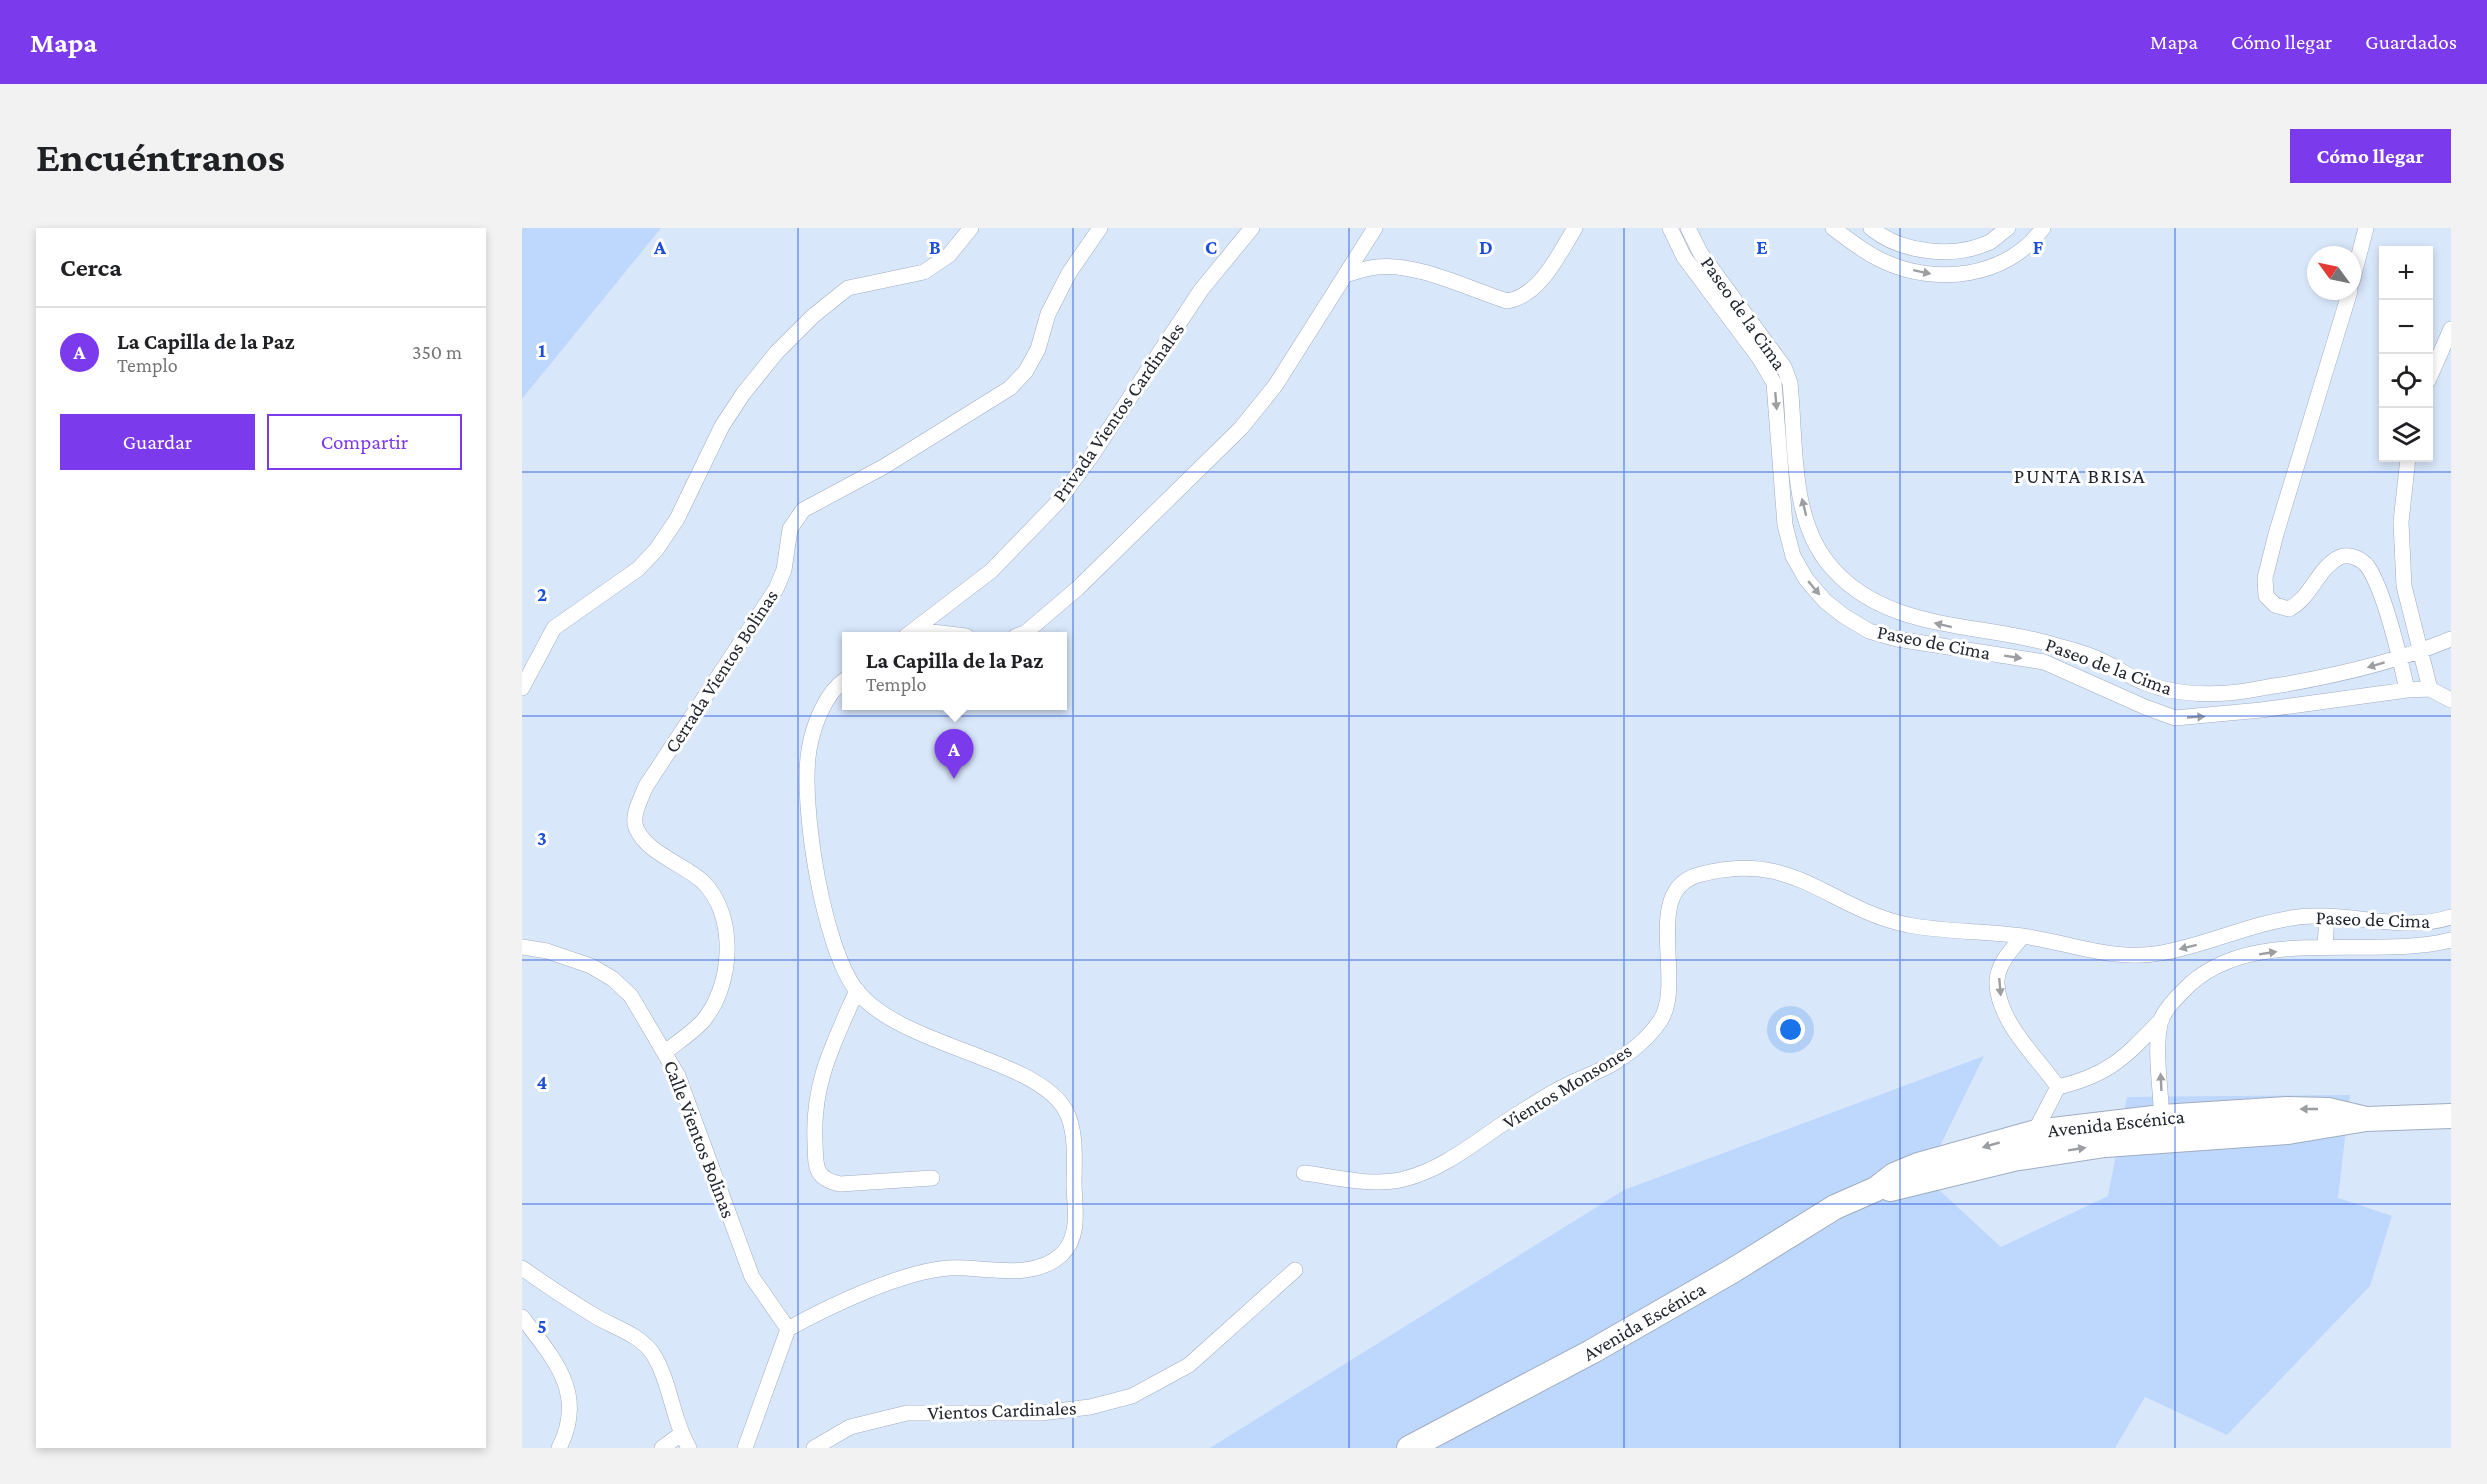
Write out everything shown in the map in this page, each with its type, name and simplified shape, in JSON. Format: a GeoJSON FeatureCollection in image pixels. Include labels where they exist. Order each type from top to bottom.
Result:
{"type":"FeatureCollection","features":[{"type":"Feature","properties":{"kind":"main road","name":"Avenida Escénica"},"geometry":{"type":"LineString","coordinates":[[1409,1448],[1591,1352],[1732,1271],[1835,1207],[1876,1189],[1894,1175],[1918,1165],[2036,1132],[2162,1129],[2317,1109],[2366,1119],[2451,1116]]}},
{"type":"Feature","properties":{"kind":"main road","name":"Avenida Escénica"},"geometry":{"type":"LineString","coordinates":[[1876,1189],[1895,1188],[2013,1159],[2105,1145],[2162,1129]]}},
{"type":"Feature","properties":{"kind":"street"},"geometry":{"type":"LineString","coordinates":[[522,688],[554,628],[638,569],[656,550],[678,519],[722,426],[743,394],[776,353],[813,316],[848,288],[924,272],[949,255],[971,228]]}},
{"type":"Feature","properties":{"kind":"street","name":"Cerrada Vientos Bolinas"},"geometry":{"type":"LineString","coordinates":[[666,1052],[702,1022],[714,1005],[725,970],[727,940],[724,919],[716,899],[703,883],[648,844],[636,829],[635,813],[646,786],[776,590],[784,570],[790,528],[802,510],[885,466],[1010,388],[1026,370],[1038,349],[1048,314],[1069,273],[1101,228]]}},
{"type":"Feature","properties":{"kind":"street","name":"Privada Vientos Cardinales"},"geometry":{"type":"LineString","coordinates":[[911,632],[991,570],[1057,503],[1090,458],[1201,290],[1252,228]]}},
{"type":"Feature","properties":{"kind":"street"},"geometry":{"type":"LineString","coordinates":[[1026,632],[1078,588],[1241,428],[1275,386],[1375,228]]}},
{"type":"Feature","properties":{"kind":"street"},"geometry":{"type":"LineString","coordinates":[[1345,275],[1377,267],[1394,267],[1421,272],[1507,301],[1520,299],[1548,271],[1575,228]]}},
{"type":"Feature","properties":{"kind":"street","name":"Paseo de Cima"},"geometry":{"type":"LineString","coordinates":[[1670,228],[1684,257],[1760,358],[1774,383],[1785,525],[1793,556],[1806,579],[1825,601],[1844,616],[1869,631],[1897,639],[2044,662],[2175,718],[2261,710],[2430,688]]}},
{"type":"Feature","properties":{"kind":"street","name":"Paseo de la Cima"},"geometry":{"type":"LineString","coordinates":[[1688,228],[1701,254],[1784,367],[1790,383],[1800,491],[1815,544],[1828,564],[1868,597],[1900,613],[1950,627],[2041,641],[2092,656],[2144,682],[2180,692],[2228,693],[2346,675],[2419,652],[2451,639]]}},
{"type":"Feature","properties":{"kind":"street"},"geometry":{"type":"LineString","coordinates":[[1833,228],[1854,244],[1899,267],[1930,274],[1960,275],[1988,268],[2021,250],[2043,228]]}},
{"type":"Feature","properties":{"kind":"street"},"geometry":{"type":"LineString","coordinates":[[1871,228],[1905,247],[1945,251],[1974,247],[1990,241],[2008,228]]}},
{"type":"Feature","properties":{"kind":"street"},"geometry":{"type":"LineString","coordinates":[[2361,247],[2366,228]]}},
{"type":"Feature","properties":{"kind":"street"},"geometry":{"type":"LineString","coordinates":[[1899,267],[1905,247]]}},
{"type":"Feature","properties":{"kind":"street"},"geometry":{"type":"LineString","coordinates":[[2347,300],[2276,534],[2265,578],[2266,596],[2274,605],[2289,609],[2301,603],[2333,561],[2342,556],[2356,557],[2367,566],[2376,583],[2408,690]]}},
{"type":"Feature","properties":{"kind":"street"},"geometry":{"type":"LineString","coordinates":[[2433,370],[2451,329]]}},
{"type":"Feature","properties":{"kind":"street"},"geometry":{"type":"LineString","coordinates":[[2408,462],[2401,533],[2404,586],[2430,688],[2451,700]]}},
{"type":"Feature","properties":{"kind":"street"},"geometry":{"type":"LineString","coordinates":[[745,1448],[788,1329],[827,1307],[931,1271],[950,1268],[1002,1271],[1028,1269],[1049,1262],[1062,1254],[1074,1234],[1073,1147],[1070,1121],[1065,1109],[1053,1096],[1029,1080],[899,1024],[857,990],[837,951],[829,927],[817,867],[808,791],[809,752],[813,732],[823,709],[842,682]]}},
{"type":"Feature","properties":{"kind":"street","name":"Vientos Monsones"},"geometry":{"type":"LineString","coordinates":[[1304,1173],[1370,1182],[1403,1179],[1436,1167],[1565,1085],[1610,1065],[1632,1050],[1662,1020],[1668,1003],[1671,974],[1666,933],[1670,904],[1678,891],[1694,876],[1722,870],[1758,869],[1784,873],[1809,882],[1861,909],[1905,924],[1946,931],[2023,936]]}},
{"type":"Feature","properties":{"kind":"street"},"geometry":{"type":"LineString","coordinates":[[2325,946],[2327,916]]}},
{"type":"Feature","properties":{"kind":"street","name":"Paseo de Cima"},"geometry":{"type":"LineString","coordinates":[[2023,936],[2130,956],[2160,954],[2296,918],[2327,916],[2410,923],[2434,922],[2451,917]]}},
{"type":"Feature","properties":{"kind":"street"},"geometry":{"type":"LineString","coordinates":[[2023,936],[2007,955],[1997,983],[2006,1012],[2016,1030],[2058,1087]]}},
{"type":"Feature","properties":{"kind":"street"},"geometry":{"type":"LineString","coordinates":[[2058,1087],[2083,1081],[2110,1069],[2162,1019],[2194,978],[2214,966],[2237,958],[2325,946],[2405,947],[2451,940]]}},
{"type":"Feature","properties":{"kind":"street","name":"Calle Vientos Bolinas"},"geometry":{"type":"LineString","coordinates":[[522,947],[573,958],[614,979],[631,996],[666,1052],[678,1076],[752,1277],[788,1329]]}},
{"type":"Feature","properties":{"kind":"street"},"geometry":{"type":"LineString","coordinates":[[857,990],[823,1069],[814,1109],[816,1165],[820,1174],[827,1181],[840,1184],[932,1178]]}},
{"type":"Feature","properties":{"kind":"street"},"geometry":{"type":"LineString","coordinates":[[2162,1019],[2159,1048],[2162,1129]]}},
{"type":"Feature","properties":{"kind":"street"},"geometry":{"type":"LineString","coordinates":[[2013,1159],[2036,1132],[2058,1087]]}},
{"type":"Feature","properties":{"kind":"street"},"geometry":{"type":"LineString","coordinates":[[522,1268],[555,1291],[632,1336],[651,1351],[672,1396],[681,1434],[689,1448]]}},
{"type":"Feature","properties":{"kind":"street","name":"Vientos Cardinales"},"geometry":{"type":"LineString","coordinates":[[814,1448],[850,1427],[907,1413],[1041,1413],[1090,1407],[1132,1396],[1189,1365],[1295,1270]]}},
{"type":"Feature","properties":{"kind":"street"},"geometry":{"type":"LineString","coordinates":[[522,1317],[565,1377],[569,1392],[567,1432],[559,1448]]}},
{"type":"Feature","properties":{"kind":"street"},"geometry":{"type":"LineString","coordinates":[[662,1448],[681,1434]]}},
{"type":"Feature","properties":{"kind":"shaded area"},"geometry":{"type":"Polygon","coordinates":[[[522,228],[661,228],[522,399],[522,228]]]}},
{"type":"Feature","properties":{"kind":"shaded area"},"geometry":{"type":"Polygon","coordinates":[[[1984,1056],[1925,1177],[2001,1247],[2108,1196],[2127,1097],[2350,1095],[2338,1198],[2392,1216],[2370,1286],[2227,1435],[2145,1397],[2115,1448],[1210,1448],[1624,1190],[1984,1056]]]}},
{"type":"Feature","properties":{"kind":"place","name":"La Capilla de la Paz"},"geometry":{"type":"Point","coordinates":[954,779]}},
{"type":"Feature","properties":{"kind":"district","name":"PUNTA BRISA"},"geometry":{"type":"Point","coordinates":[2080,476]}}]}
